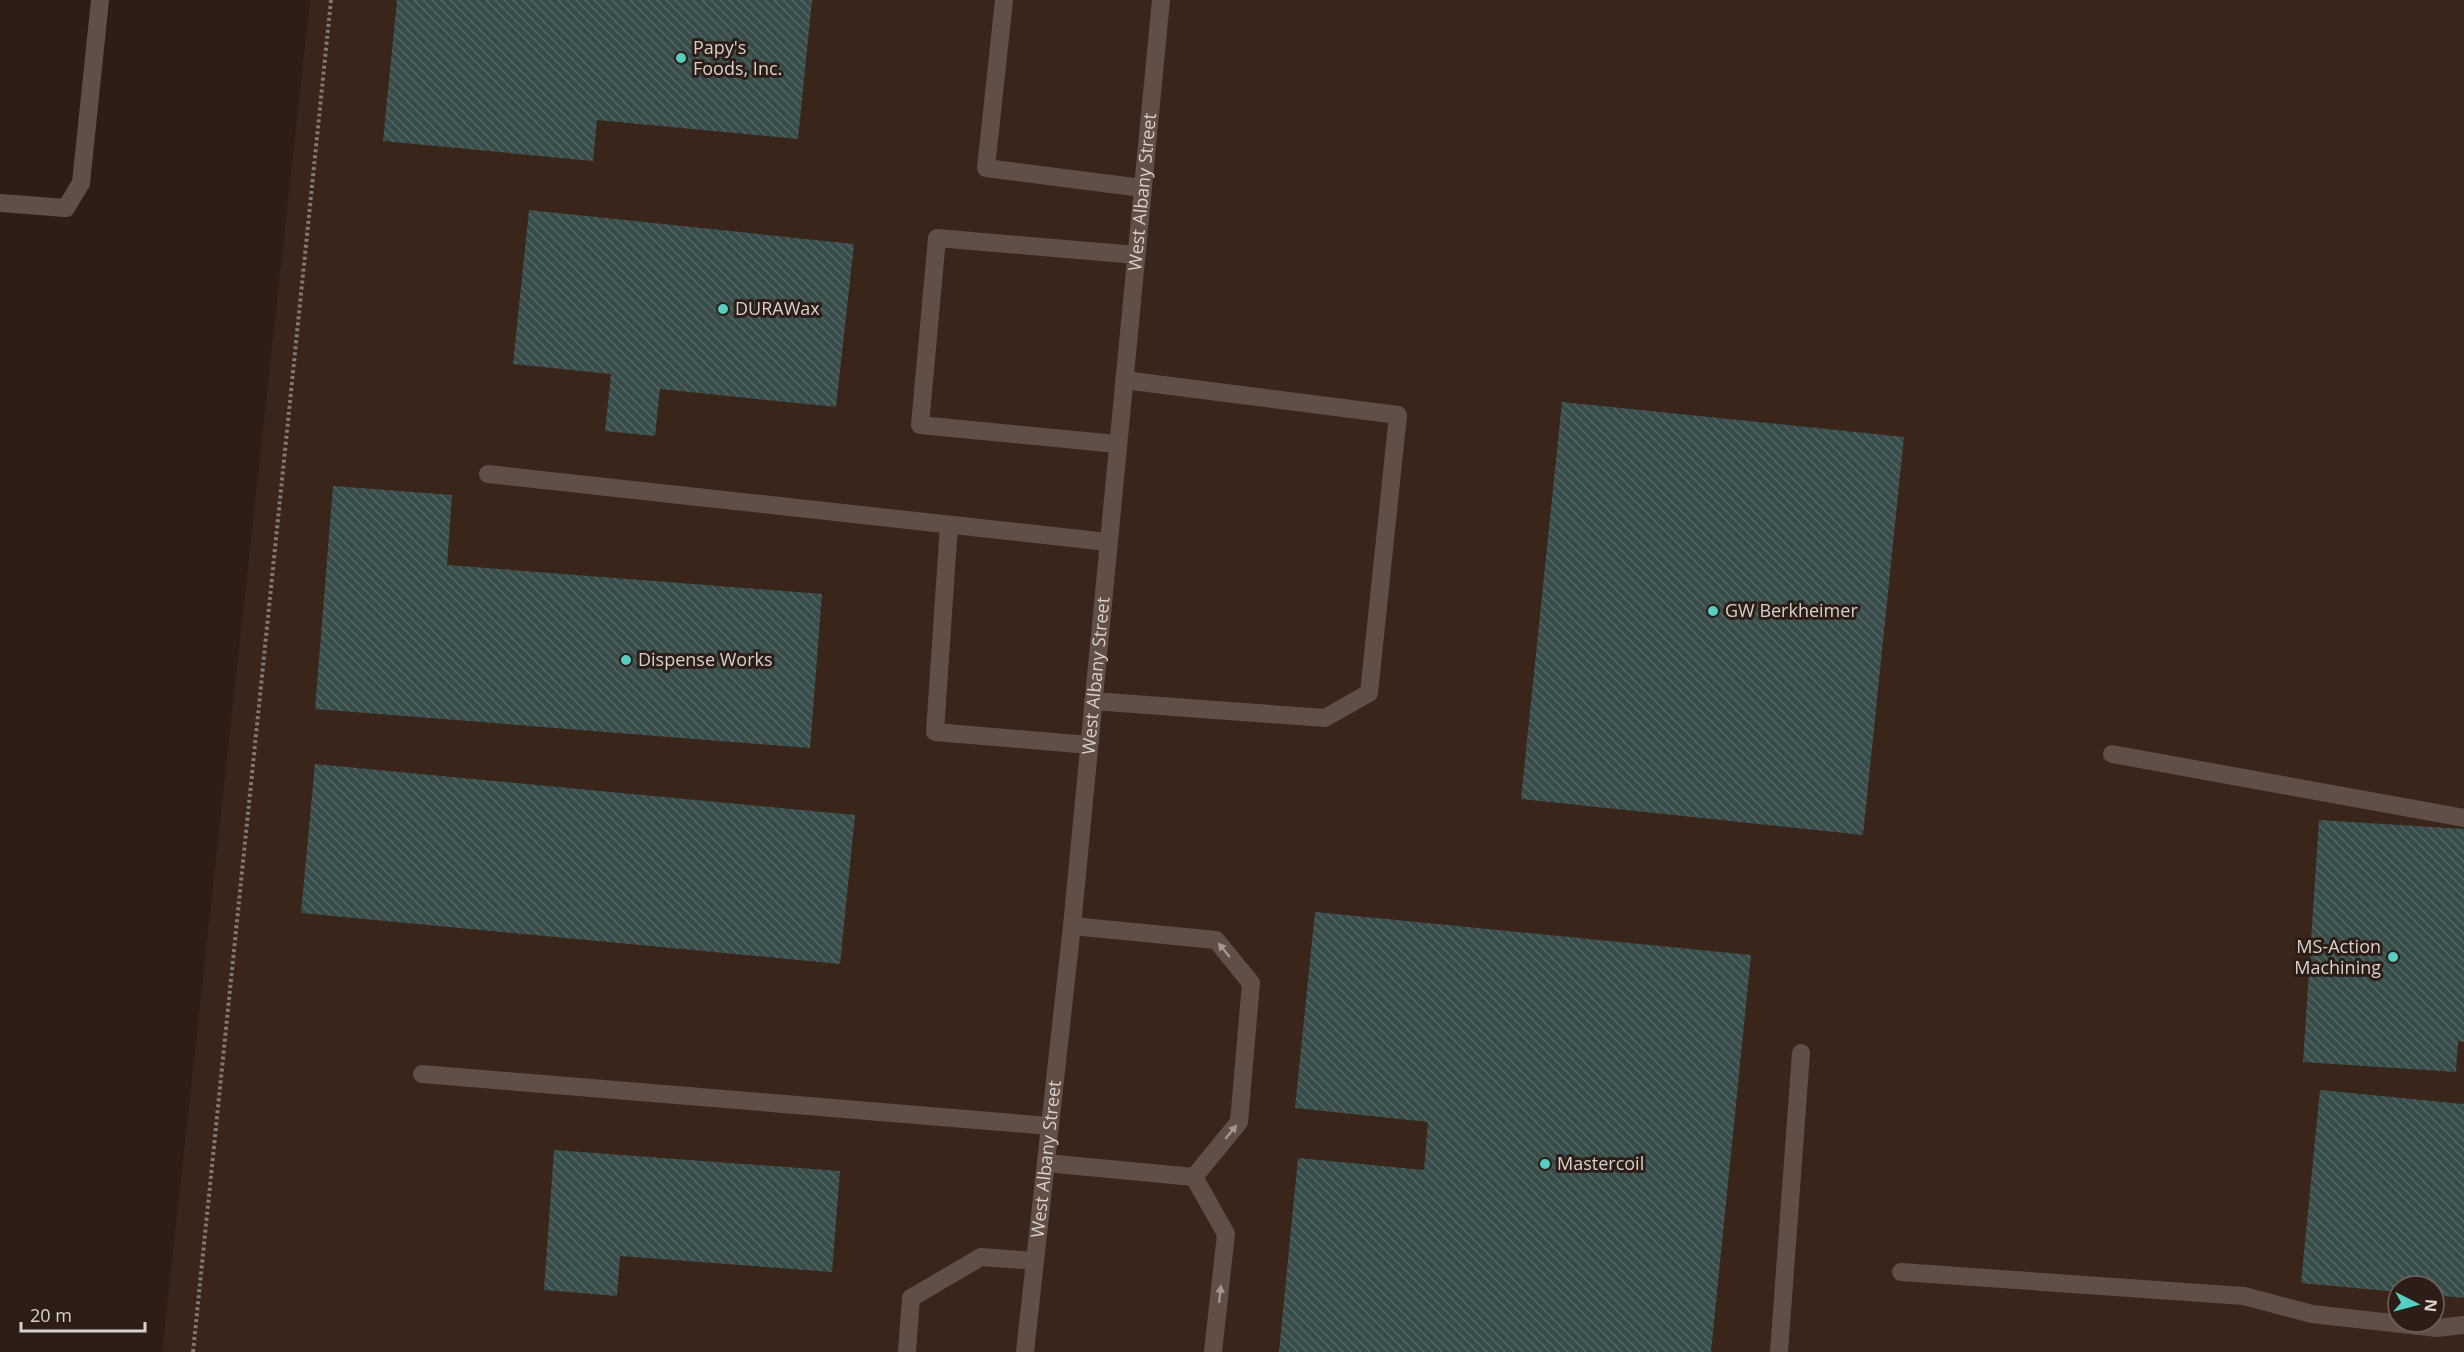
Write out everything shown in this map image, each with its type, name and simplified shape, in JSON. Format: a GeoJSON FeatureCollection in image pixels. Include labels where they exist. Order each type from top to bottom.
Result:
{"type":"FeatureCollection","features":[{"type":"Feature","properties":{"kind":"street"},"geometry":{"type":"LineString","coordinates":[[0,202],[66,208],[81,183],[100,0]]}},
{"type":"Feature","properties":{"kind":"street"},"geometry":{"type":"LineString","coordinates":[[1004,0],[986,168],[1142,188]]}},
{"type":"Feature","properties":{"kind":"street","name":"West Albany Street"},"geometry":{"type":"LineString","coordinates":[[1025,1352],[1072,926],[1161,0]]}},
{"type":"Feature","properties":{"kind":"street"},"geometry":{"type":"LineString","coordinates":[[1117,444],[920,425],[937,238],[1136,255]]}},
{"type":"Feature","properties":{"kind":"street"},"geometry":{"type":"LineString","coordinates":[[1093,701],[1325,718],[1369,693],[1398,415],[1124,380]]}},
{"type":"Feature","properties":{"kind":"street"},"geometry":{"type":"LineString","coordinates":[[488,474],[1108,542]]}},
{"type":"Feature","properties":{"kind":"street"},"geometry":{"type":"LineString","coordinates":[[949,525],[935,732],[1089,745]]}},
{"type":"Feature","properties":{"kind":"street"},"geometry":{"type":"LineString","coordinates":[[2112,754],[2464,818]]}},
{"type":"Feature","properties":{"kind":"street"},"geometry":{"type":"LineString","coordinates":[[1072,926],[1216,940],[1251,983],[1239,1122],[1194,1177]]}},
{"type":"Feature","properties":{"kind":"street"},"geometry":{"type":"LineString","coordinates":[[1779,1352],[1800,1053]]}},
{"type":"Feature","properties":{"kind":"street"},"geometry":{"type":"LineString","coordinates":[[422,1074],[1050,1126]]}},
{"type":"Feature","properties":{"kind":"street"},"geometry":{"type":"LineString","coordinates":[[1046,1163],[1194,1177]]}},
{"type":"Feature","properties":{"kind":"street"},"geometry":{"type":"LineString","coordinates":[[1194,1177],[1226,1234],[1213,1352]]}},
{"type":"Feature","properties":{"kind":"street"},"geometry":{"type":"LineString","coordinates":[[907,1352],[911,1298],[981,1257],[1035,1261]]}},
{"type":"Feature","properties":{"kind":"street"},"geometry":{"type":"LineString","coordinates":[[1902,1272],[2244,1296],[2312,1314],[2437,1328],[2464,1325]]}},
{"type":"Feature","properties":{"kind":"path"},"geometry":{"type":"LineString","coordinates":[[193,1352],[331,0]]}},
{"type":"Feature","properties":{"kind":"shaded area"},"geometry":{"type":"Polygon","coordinates":[[[310,0],[2464,0],[2464,1352],[162,1352],[310,0]]]}},
{"type":"Feature","properties":{"kind":"building"},"geometry":{"type":"Polygon","coordinates":[[[397,0],[812,0],[798,139],[597,120],[593,161],[383,141],[397,0]]]}},
{"type":"Feature","properties":{"kind":"building"},"geometry":{"type":"Polygon","coordinates":[[[529,210],[854,244],[836,407],[660,389],[655,436],[605,431],[611,374],[513,364],[529,210]]]}},
{"type":"Feature","properties":{"kind":"building"},"geometry":{"type":"Polygon","coordinates":[[[1562,402],[1904,437],[1863,835],[1521,799],[1562,402]]]}},
{"type":"Feature","properties":{"kind":"building"},"geometry":{"type":"Polygon","coordinates":[[[333,486],[452,495],[447,565],[822,594],[810,748],[315,709],[333,486]]]}},
{"type":"Feature","properties":{"kind":"building"},"geometry":{"type":"Polygon","coordinates":[[[315,764],[855,815],[840,964],[301,913],[315,764]]]}},
{"type":"Feature","properties":{"kind":"building"},"geometry":{"type":"Polygon","coordinates":[[[2319,820],[2464,829],[2464,1042],[2458,1041],[2456,1072],[2303,1062],[2319,820]]]}},
{"type":"Feature","properties":{"kind":"building"},"geometry":{"type":"Polygon","coordinates":[[[1315,912],[1751,955],[1711,1352],[1279,1352],[1298,1158],[1424,1170],[1428,1122],[1295,1108],[1315,912]]]}},
{"type":"Feature","properties":{"kind":"building"},"geometry":{"type":"Polygon","coordinates":[[[2320,1090],[2464,1104],[2464,1298],[2446,1296],[2446,1274],[2386,1274],[2386,1291],[2301,1283],[2320,1090]]]}},
{"type":"Feature","properties":{"kind":"building"},"geometry":{"type":"Polygon","coordinates":[[[554,1150],[840,1171],[832,1272],[620,1256],[617,1296],[544,1290],[554,1150]]]}},
{"type":"Feature","properties":{"kind":"place","name":"Papy's Foods, Inc."},"geometry":{"type":"Point","coordinates":[681,58]}},
{"type":"Feature","properties":{"kind":"place","name":"DURAWax"},"geometry":{"type":"Point","coordinates":[723,309]}},
{"type":"Feature","properties":{"kind":"place","name":"GW Berkheimer"},"geometry":{"type":"Point","coordinates":[1713,611]}},
{"type":"Feature","properties":{"kind":"place","name":"Dispense Works"},"geometry":{"type":"Point","coordinates":[626,660]}},
{"type":"Feature","properties":{"kind":"place","name":"MS-Action Machining"},"geometry":{"type":"Point","coordinates":[2393,957]}},
{"type":"Feature","properties":{"kind":"place","name":"Mastercoil"},"geometry":{"type":"Point","coordinates":[1545,1164]}}]}
